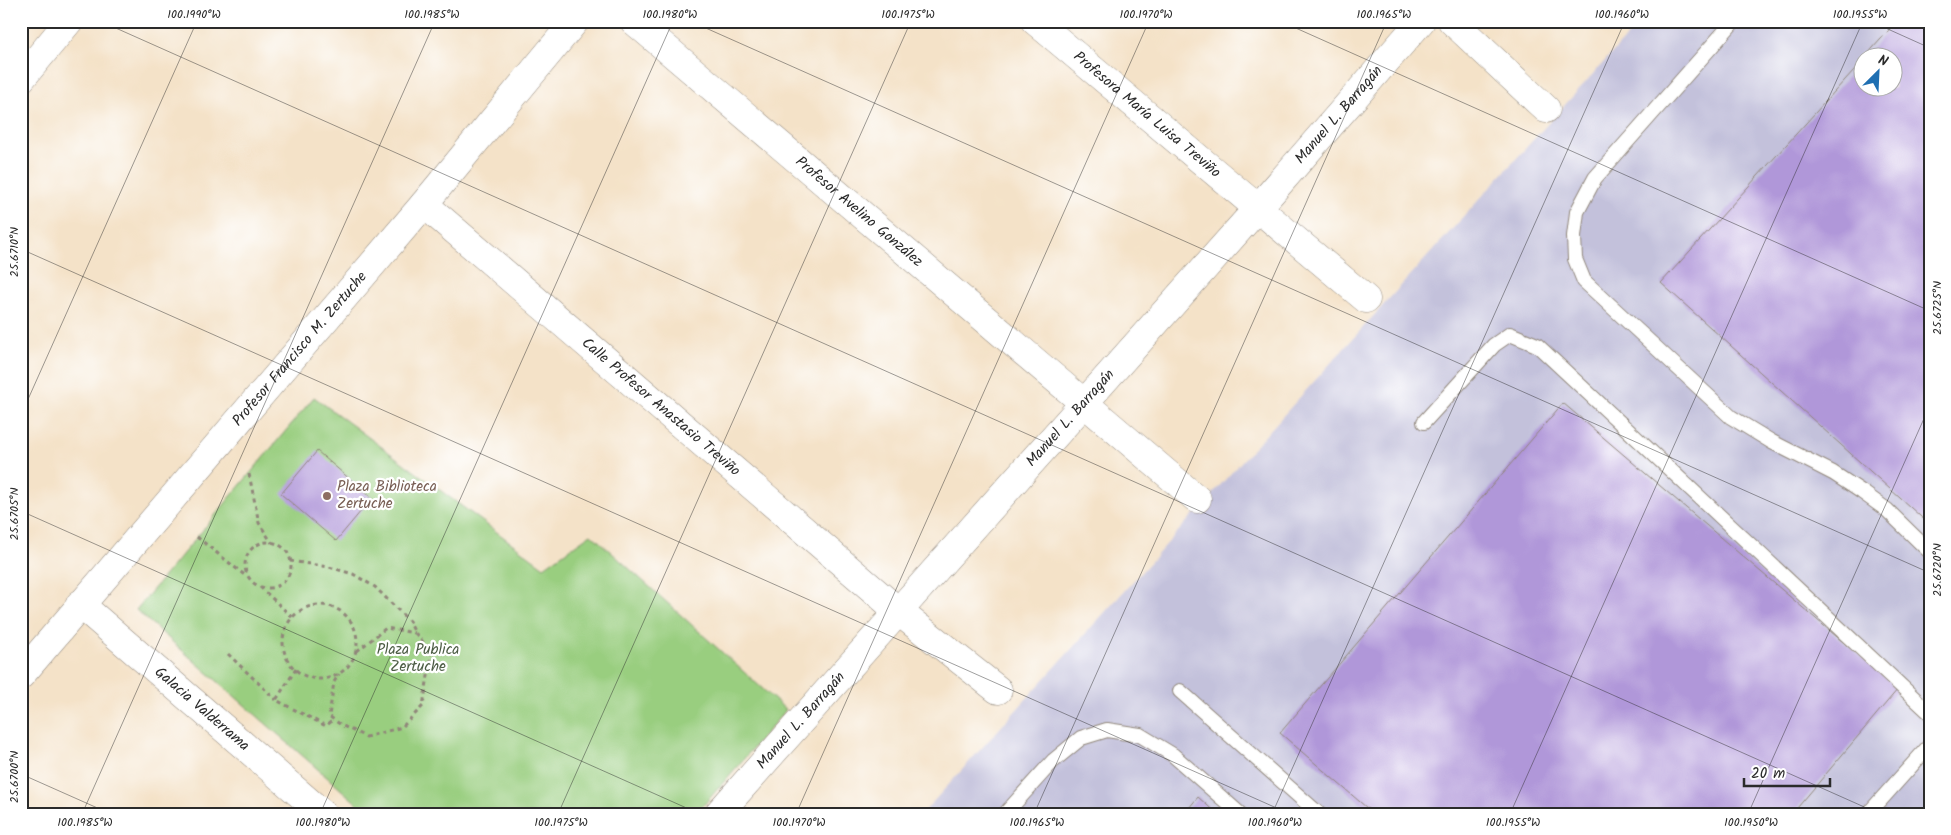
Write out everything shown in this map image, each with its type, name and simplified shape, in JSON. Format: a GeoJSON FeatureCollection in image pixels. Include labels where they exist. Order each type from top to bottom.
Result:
{"type":"FeatureCollection","features":[{"type":"Feature","properties":{"kind":"street"},"geometry":{"type":"LineString","coordinates":[[21,79],[69,21]]}},
{"type":"Feature","properties":{"kind":"street","name":"Profesor Francisco M. Zertuche"},"geometry":{"type":"LineString","coordinates":[[21,675],[424,204],[575,21]]}},
{"type":"Feature","properties":{"kind":"street","name":"Profesor Avelino González"},"geometry":{"type":"LineString","coordinates":[[634,21],[1197,499]]}},
{"type":"Feature","properties":{"kind":"street","name":"Profesora María Luisa Treviño"},"geometry":{"type":"LineString","coordinates":[[1035,21],[1366,299]]}},
{"type":"Feature","properties":{"kind":"street","name":"Manuel L. Barragán"},"geometry":{"type":"LineString","coordinates":[[718,814],[1258,209],[1421,21]]}},
{"type":"Feature","properties":{"kind":"street"},"geometry":{"type":"LineString","coordinates":[[1452,21],[1546,109]]}},
{"type":"Feature","properties":{"kind":"street","name":"Calle Profesor Anastasio Treviño"},"geometry":{"type":"LineString","coordinates":[[424,204],[898,611],[998,690]]}},
{"type":"Feature","properties":{"kind":"street","name":"Galacia Valderrama"},"geometry":{"type":"LineString","coordinates":[[80,604],[323,814]]}},
{"type":"Feature","properties":{"kind":"lane"},"geometry":{"type":"LineString","coordinates":[[1734,21],[1595,178],[1577,212],[1574,236],[1575,259],[1584,281],[1731,417],[1772,442],[1833,473],[1862,492],[1887,510],[1930,552]]}},
{"type":"Feature","properties":{"kind":"lane"},"geometry":{"type":"LineString","coordinates":[[1424,422],[1494,345],[1510,334],[1537,345],[1930,713]]}},
{"type":"Feature","properties":{"kind":"lane"},"geometry":{"type":"LineString","coordinates":[[1180,691],[1319,814]]}},
{"type":"Feature","properties":{"kind":"lane"},"geometry":{"type":"LineString","coordinates":[[1005,814],[1053,760],[1081,738],[1107,730],[1140,735],[1173,755],[1240,814]]}},
{"type":"Feature","properties":{"kind":"lane"},"geometry":{"type":"LineString","coordinates":[[1868,814],[1930,745]]}},
{"type":"Feature","properties":{"kind":"path"},"geometry":{"type":"LineString","coordinates":[[250,474],[260,523],[272,543]]}},
{"type":"Feature","properties":{"kind":"path"},"geometry":{"type":"LineString","coordinates":[[197,537],[258,585],[293,618]]}},
{"type":"Feature","properties":{"kind":"path"},"geometry":{"type":"LineString","coordinates":[[251,580],[246,567],[246,560],[249,554],[259,545],[266,542],[284,549],[290,561],[288,575],[279,585],[265,588],[258,585]]}},
{"type":"Feature","properties":{"kind":"path"},"geometry":{"type":"LineString","coordinates":[[290,561],[329,567],[353,574],[375,587],[395,605],[409,621],[415,633],[432,652],[424,706],[402,726],[366,737],[341,726],[329,716],[334,682],[339,674],[350,664],[356,651],[357,639],[354,627],[347,617],[338,610],[326,606],[313,606],[302,610],[287,627],[284,650],[288,661],[305,676],[328,678],[339,674]]}},
{"type":"Feature","properties":{"kind":"path"},"geometry":{"type":"LineString","coordinates":[[356,651],[386,628],[415,633]]}},
{"type":"Feature","properties":{"kind":"path"},"geometry":{"type":"LineString","coordinates":[[228,654],[276,700],[326,726],[334,720]]}},
{"type":"Feature","properties":{"kind":"path"},"geometry":{"type":"LineString","coordinates":[[276,700],[296,669]]}},
{"type":"Feature","properties":{"kind":"shaded area"},"geometry":{"type":"Polygon","coordinates":[[[1641,21],[1930,21],[1930,814],[922,814],[1641,21]]]}},
{"type":"Feature","properties":{"kind":"green space","name":"Plaza Publica Zertuche"},"geometry":{"type":"Polygon","coordinates":[[[314,397],[544,567],[591,534],[786,710],[696,814],[369,814],[136,610],[314,397]]]}},
{"type":"Feature","properties":{"kind":"building"},"geometry":{"type":"Polygon","coordinates":[[[1897,21],[1930,21],[1930,525],[1661,283],[1854,70],[1854,98],[1904,98],[1904,48],[1873,48],[1897,21]]]}},
{"type":"Feature","properties":{"kind":"building"},"geometry":{"type":"Polygon","coordinates":[[[1563,403],[1898,689],[1792,814],[1374,814],[1280,733],[1563,403]]]}},
{"type":"Feature","properties":{"kind":"building","name":"Plaza Biblioteca Zertuche"},"geometry":{"type":"Polygon","coordinates":[[[317,451],[372,498],[336,541],[281,494],[317,451]]]}},
{"type":"Feature","properties":{"kind":"building"},"geometry":{"type":"Polygon","coordinates":[[[1198,797],[1217,814],[1184,814],[1198,797]]]}},
{"type":"Feature","properties":{"kind":"place","name":"Plaza Biblioteca Zertuche"},"geometry":{"type":"Point","coordinates":[327,496]}}]}
